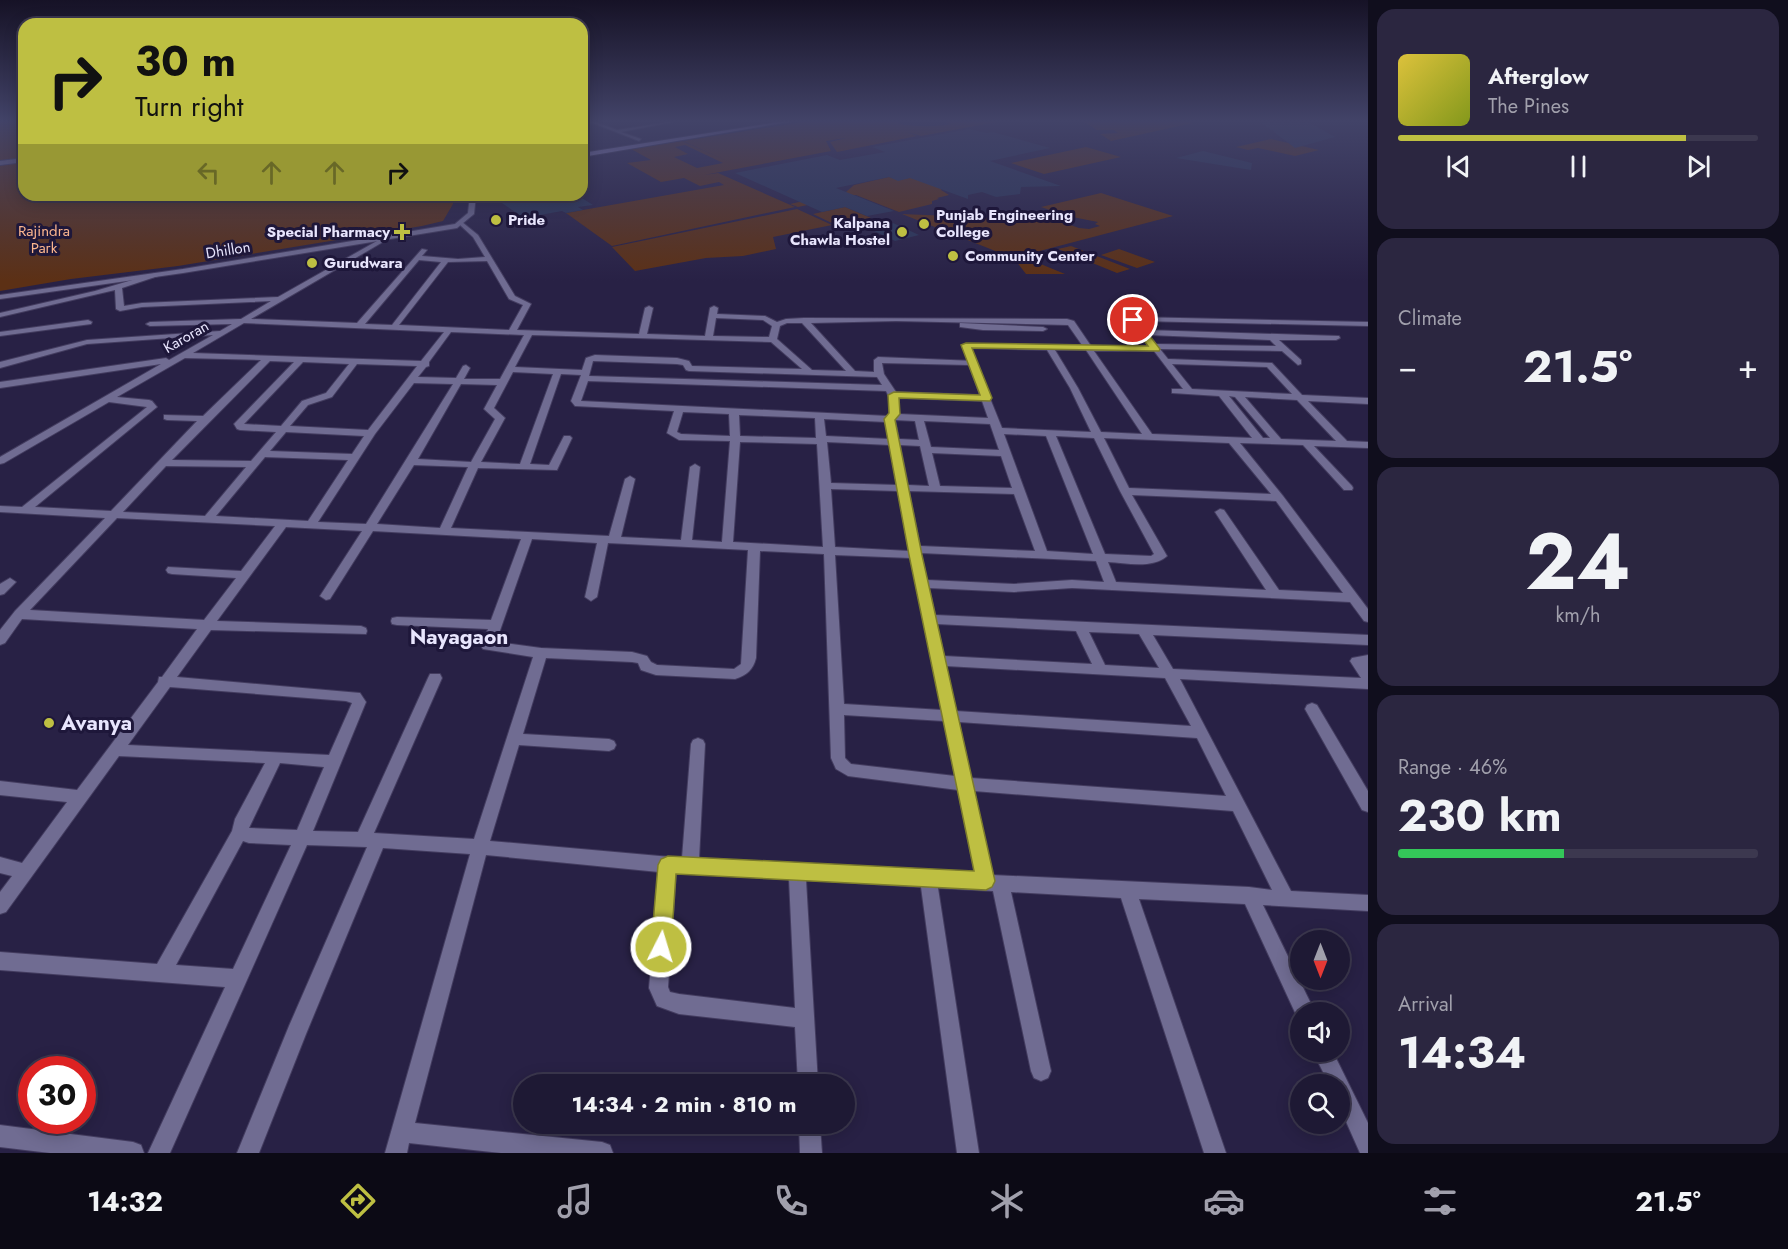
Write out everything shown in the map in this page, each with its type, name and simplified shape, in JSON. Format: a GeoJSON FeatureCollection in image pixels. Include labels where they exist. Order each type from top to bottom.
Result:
{"type":"FeatureCollection","features":[{"type":"Feature","properties":{"kind":"street"},"geometry":{"type":"LineString","coordinates":[[472,201],[471,214],[462,224],[476,236],[512,297],[527,304],[512,332]]}},
{"type":"Feature","properties":{"kind":"street","name":"Dhillon"},"geometry":{"type":"LineString","coordinates":[[0,297],[156,275],[462,224]]}},
{"type":"Feature","properties":{"kind":"street","name":"Karoran"},"geometry":{"type":"LineString","coordinates":[[0,461],[386,238]]}},
{"type":"Feature","properties":{"kind":"street"},"geometry":{"type":"LineString","coordinates":[[359,326],[424,250]]}},
{"type":"Feature","properties":{"kind":"street"},"geometry":{"type":"LineString","coordinates":[[416,258],[445,261],[490,259]]}},
{"type":"Feature","properties":{"kind":"street"},"geometry":{"type":"LineString","coordinates":[[394,327],[445,261]]}},
{"type":"Feature","properties":{"kind":"street"},"geometry":{"type":"LineString","coordinates":[[0,315],[118,287],[156,275]]}},
{"type":"Feature","properties":{"kind":"street"},"geometry":{"type":"LineString","coordinates":[[118,287],[120,309],[142,305],[280,298]]}},
{"type":"Feature","properties":{"kind":"street"},"geometry":{"type":"LineString","coordinates":[[642,336],[649,308]]}},
{"type":"Feature","properties":{"kind":"street"},"geometry":{"type":"LineString","coordinates":[[709,338],[713,312],[765,318],[776,325]]}},
{"type":"Feature","properties":{"kind":"street"},"geometry":{"type":"LineString","coordinates":[[776,325],[786,321],[804,320],[1067,321],[1149,436]]}},
{"type":"Feature","properties":{"kind":"street"},"geometry":{"type":"LineString","coordinates":[[804,320],[853,374]]}},
{"type":"Feature","properties":{"kind":"street"},"geometry":{"type":"LineString","coordinates":[[1190,392],[1133,320],[1368,324]]}},
{"type":"Feature","properties":{"kind":"street"},"geometry":{"type":"LineString","coordinates":[[150,324],[241,321],[773,340],[810,372]]}},
{"type":"Feature","properties":{"kind":"street"},"geometry":{"type":"LineString","coordinates":[[960,321],[976,328],[1043,330]]}},
{"type":"Feature","properties":{"kind":"street"},"geometry":{"type":"LineString","coordinates":[[960,321],[972,363],[1042,554]]}},
{"type":"Feature","properties":{"kind":"street"},"geometry":{"type":"LineString","coordinates":[[1255,321],[1298,362]]}},
{"type":"Feature","properties":{"kind":"street"},"geometry":{"type":"LineString","coordinates":[[0,334],[88,322]]}},
{"type":"Feature","properties":{"kind":"street"},"geometry":{"type":"LineString","coordinates":[[773,340],[776,325]]}},
{"type":"Feature","properties":{"kind":"street"},"geometry":{"type":"LineString","coordinates":[[310,526],[371,433],[426,364],[449,330]]}},
{"type":"Feature","properties":{"kind":"street"},"geometry":{"type":"LineString","coordinates":[[0,365],[87,342],[223,331]]}},
{"type":"Feature","properties":{"kind":"street"},"geometry":{"type":"LineString","coordinates":[[1142,332],[1272,338],[1336,338]]}},
{"type":"Feature","properties":{"kind":"street"},"geometry":{"type":"LineString","coordinates":[[444,531],[463,486],[500,417],[489,409],[529,333]]}},
{"type":"Feature","properties":{"kind":"street"},"geometry":{"type":"LineString","coordinates":[[966,345],[1284,349]]}},
{"type":"Feature","properties":{"kind":"street"},"geometry":{"type":"LineString","coordinates":[[3,512],[24,510],[114,514],[310,526],[829,550],[1042,554],[1152,560],[1161,556],[1125,491],[1074,388],[1049,347]]}},
{"type":"Feature","properties":{"kind":"street"},"geometry":{"type":"LineString","coordinates":[[182,355],[426,364]]}},
{"type":"Feature","properties":{"kind":"street"},"geometry":{"type":"LineString","coordinates":[[0,640],[20,614],[114,514],[205,419],[268,358]]}},
{"type":"Feature","properties":{"kind":"street"},"geometry":{"type":"LineString","coordinates":[[688,381],[689,368],[686,363],[596,358],[589,360],[576,401],[578,404],[734,413],[919,418],[1049,432],[1367,445]]}},
{"type":"Feature","properties":{"kind":"street"},"geometry":{"type":"LineString","coordinates":[[301,359],[238,424],[240,427],[371,433]]}},
{"type":"Feature","properties":{"kind":"street"},"geometry":{"type":"LineString","coordinates":[[0,384],[173,360]]}},
{"type":"Feature","properties":{"kind":"street"},"geometry":{"type":"LineString","coordinates":[[972,363],[878,360],[877,366],[890,392],[894,443],[964,784],[993,881],[1041,1071]]}},
{"type":"Feature","properties":{"kind":"street"},"geometry":{"type":"LineString","coordinates":[[207,520],[308,401],[329,395],[355,361]]}},
{"type":"Feature","properties":{"kind":"street"},"geometry":{"type":"LineString","coordinates":[[1164,361],[1264,364],[1271,367],[1344,444]]}},
{"type":"Feature","properties":{"kind":"street"},"geometry":{"type":"LineString","coordinates":[[326,596],[411,462],[466,368]]}},
{"type":"Feature","properties":{"kind":"street"},"geometry":{"type":"LineString","coordinates":[[689,368],[880,375]]}},
{"type":"Feature","properties":{"kind":"street"},"geometry":{"type":"LineString","coordinates":[[510,369],[986,398]]}},
{"type":"Feature","properties":{"kind":"street"},"geometry":{"type":"LineString","coordinates":[[524,467],[558,371]]}},
{"type":"Feature","properties":{"kind":"street"},"geometry":{"type":"LineString","coordinates":[[413,380],[503,382]]}},
{"type":"Feature","properties":{"kind":"street"},"geometry":{"type":"LineString","coordinates":[[1175,391],[1368,401]]}},
{"type":"Feature","properties":{"kind":"street"},"geometry":{"type":"LineString","coordinates":[[1222,394],[1261,442]]}},
{"type":"Feature","properties":{"kind":"street"},"geometry":{"type":"LineString","coordinates":[[1238,394],[1279,443]]}},
{"type":"Feature","properties":{"kind":"street"},"geometry":{"type":"LineString","coordinates":[[24,510],[152,407],[149,403],[105,399]]}},
{"type":"Feature","properties":{"kind":"street"},"geometry":{"type":"LineString","coordinates":[[679,410],[673,435],[894,443],[1005,453]]}},
{"type":"Feature","properties":{"kind":"street"},"geometry":{"type":"LineString","coordinates":[[727,545],[735,439],[734,413]]}},
{"type":"Feature","properties":{"kind":"street"},"geometry":{"type":"LineString","coordinates":[[819,416],[826,486],[838,758],[841,765],[848,770],[964,784],[1236,804]]}},
{"type":"Feature","properties":{"kind":"street"},"geometry":{"type":"LineString","coordinates":[[166,417],[205,419]]}},
{"type":"Feature","properties":{"kind":"street"},"geometry":{"type":"LineString","coordinates":[[919,418],[935,489]]}},
{"type":"Feature","properties":{"kind":"street"},"geometry":{"type":"LineString","coordinates":[[1049,432],[1112,586]]}},
{"type":"Feature","properties":{"kind":"street"},"geometry":{"type":"LineString","coordinates":[[411,462],[553,468],[567,438]]}},
{"type":"Feature","properties":{"kind":"street"},"geometry":{"type":"LineString","coordinates":[[1232,440],[1279,498],[1366,614]]}},
{"type":"Feature","properties":{"kind":"street"},"geometry":{"type":"LineString","coordinates":[[1306,443],[1348,488]]}},
{"type":"Feature","properties":{"kind":"street"},"geometry":{"type":"LineString","coordinates":[[263,454],[355,457]]}},
{"type":"Feature","properties":{"kind":"street"},"geometry":{"type":"LineString","coordinates":[[164,463],[255,464]]}},
{"type":"Feature","properties":{"kind":"street"},"geometry":{"type":"LineString","coordinates":[[686,543],[694,467]]}},
{"type":"Feature","properties":{"kind":"street"},"geometry":{"type":"LineString","coordinates":[[591,597],[608,539],[630,479]]}},
{"type":"Feature","properties":{"kind":"street"},"geometry":{"type":"LineString","coordinates":[[826,486],[1018,491]]}},
{"type":"Feature","properties":{"kind":"street"},"geometry":{"type":"LineString","coordinates":[[1125,491],[1279,498]]}},
{"type":"Feature","properties":{"kind":"street"},"geometry":{"type":"LineString","coordinates":[[1220,512],[1276,595]]}},
{"type":"Feature","properties":{"kind":"street"},"geometry":{"type":"LineString","coordinates":[[0,906],[282,524]]}},
{"type":"Feature","properties":{"kind":"street"},"geometry":{"type":"LineString","coordinates":[[528,536],[488,646],[541,653],[632,657],[642,659],[646,666],[656,670],[735,674],[743,672],[750,658],[754,546]]}},
{"type":"Feature","properties":{"kind":"street"},"geometry":{"type":"LineString","coordinates":[[172,570],[245,575]]}},
{"type":"Feature","properties":{"kind":"street"},"geometry":{"type":"LineString","coordinates":[[0,591],[10,582]]}},
{"type":"Feature","properties":{"kind":"street"},"geometry":{"type":"LineString","coordinates":[[923,584],[1014,588],[1072,584],[1352,598]]}},
{"type":"Feature","properties":{"kind":"street"},"geometry":{"type":"LineString","coordinates":[[20,614],[361,631]]}},
{"type":"Feature","properties":{"kind":"street"},"geometry":{"type":"LineString","coordinates":[[930,619],[1368,640]]}},
{"type":"Feature","properties":{"kind":"street"},"geometry":{"type":"LineString","coordinates":[[397,621],[495,625]]}},
{"type":"Feature","properties":{"kind":"street"},"geometry":{"type":"LineString","coordinates":[[1080,627],[1101,670]]}},
{"type":"Feature","properties":{"kind":"street"},"geometry":{"type":"LineString","coordinates":[[1143,630],[1171,674],[1286,899]]}},
{"type":"Feature","properties":{"kind":"street"},"geometry":{"type":"LineString","coordinates":[[396,1153],[480,847],[541,653]]}},
{"type":"Feature","properties":{"kind":"street"},"geometry":{"type":"LineString","coordinates":[[1368,660],[1357,662],[1368,678]]}},
{"type":"Feature","properties":{"kind":"street"},"geometry":{"type":"LineString","coordinates":[[939,661],[1368,684]]}},
{"type":"Feature","properties":{"kind":"street"},"geometry":{"type":"LineString","coordinates":[[248,1153],[435,678]]}},
{"type":"Feature","properties":{"kind":"street"},"geometry":{"type":"LineString","coordinates":[[159,1153],[302,838],[359,702],[356,697],[164,681]]}},
{"type":"Feature","properties":{"kind":"street"},"geometry":{"type":"LineString","coordinates":[[837,709],[1200,732]]}},
{"type":"Feature","properties":{"kind":"street"},"geometry":{"type":"LineString","coordinates":[[1312,709],[1368,805]]}},
{"type":"Feature","properties":{"kind":"street"},"geometry":{"type":"LineString","coordinates":[[514,740],[609,745]]}},
{"type":"Feature","properties":{"kind":"street"},"geometry":{"type":"LineString","coordinates":[[690,866],[698,744]]}},
{"type":"Feature","properties":{"kind":"street"},"geometry":{"type":"LineString","coordinates":[[114,750],[333,761]]}},
{"type":"Feature","properties":{"kind":"street"},"geometry":{"type":"LineString","coordinates":[[162,973],[240,832],[241,824],[276,757]]}},
{"type":"Feature","properties":{"kind":"street"},"geometry":{"type":"LineString","coordinates":[[0,788],[81,797]]}},
{"type":"Feature","properties":{"kind":"street"},"geometry":{"type":"LineString","coordinates":[[240,832],[249,836],[480,847],[668,865],[1368,903]]}},
{"type":"Feature","properties":{"kind":"street"},"geometry":{"type":"LineString","coordinates":[[0,865],[25,872]]}},
{"type":"Feature","properties":{"kind":"street"},"geometry":{"type":"LineString","coordinates":[[668,865],[658,988],[664,999],[680,1004],[804,1019]]}},
{"type":"Feature","properties":{"kind":"street"},"geometry":{"type":"LineString","coordinates":[[797,871],[807,1074]]}},
{"type":"Feature","properties":{"kind":"street"},"geometry":{"type":"LineString","coordinates":[[928,878],[968,1153]]}},
{"type":"Feature","properties":{"kind":"street"},"geometry":{"type":"LineString","coordinates":[[1127,890],[1215,1153]]}},
{"type":"Feature","properties":{"kind":"street"},"geometry":{"type":"LineString","coordinates":[[1249,895],[1300,1002]]}},
{"type":"Feature","properties":{"kind":"street"},"geometry":{"type":"LineString","coordinates":[[0,962],[239,979]]}},
{"type":"Feature","properties":{"kind":"street"},"geometry":{"type":"LineString","coordinates":[[1350,1108],[1368,1146]]}},
{"type":"Feature","properties":{"kind":"street"},"geometry":{"type":"LineString","coordinates":[[403,1132],[602,1153]]}},
{"type":"Feature","properties":{"kind":"street"},"geometry":{"type":"LineString","coordinates":[[810,1134],[811,1153]]}},
{"type":"Feature","properties":{"kind":"street"},"geometry":{"type":"LineString","coordinates":[[0,1136],[133,1153]]}},
{"type":"Feature","properties":{"kind":"green space","name":"Rajindra Park"},"geometry":{"type":"Polygon","coordinates":[[[0,174],[18,174],[18,201],[453,201],[443,221],[422,226],[178,266],[71,279],[0,291],[0,174]]]}},
{"type":"Feature","properties":{"kind":"green space"},"geometry":{"type":"Polygon","coordinates":[[[646,174],[720,174],[795,207],[612,246],[566,213],[724,185],[719,182],[700,186],[684,178],[661,182],[646,174]]]}},
{"type":"Feature","properties":{"kind":"green space"},"geometry":{"type":"Polygon","coordinates":[[[931,174],[945,174],[941,190],[949,195],[937,198],[939,199],[932,201],[932,204],[899,212],[856,195],[798,207],[790,204],[846,192],[854,185],[889,177],[898,180],[931,174]]]}},
{"type":"Feature","properties":{"kind":"green space"},"geometry":{"type":"Polygon","coordinates":[[[1101,193],[1173,216],[1013,258],[902,214],[997,218],[1022,212],[1089,229],[1100,226],[1095,224],[1098,222],[1067,216],[1041,207],[1101,193]]]}},
{"type":"Feature","properties":{"kind":"green space"},"geometry":{"type":"Polygon","coordinates":[[[845,207],[871,218],[838,226],[813,214],[845,207]]]}},
{"type":"Feature","properties":{"kind":"green space"},"geometry":{"type":"Polygon","coordinates":[[[797,209],[832,225],[773,237],[776,249],[743,256],[706,258],[635,271],[612,247],[797,209]]]}},
{"type":"Feature","properties":{"kind":"green space"},"geometry":{"type":"Polygon","coordinates":[[[1071,246],[1130,269],[1117,273],[1058,249],[1071,246]]]}},
{"type":"Feature","properties":{"kind":"green space"},"geometry":{"type":"Polygon","coordinates":[[[1119,249],[1155,262],[1137,268],[1101,255],[1119,249]]]}},
{"type":"Feature","properties":{"kind":"green space"},"geometry":{"type":"Polygon","coordinates":[[[1026,258],[1065,274],[1026,274],[1016,261],[1026,258]]]}},
{"type":"Feature","properties":{"kind":"building"},"geometry":{"type":"Polygon","coordinates":[[[737,174],[1026,174],[1061,186],[1021,187],[1020,194],[996,197],[982,192],[968,195],[968,199],[910,178],[898,181],[889,177],[836,188],[894,211],[867,216],[845,207],[822,212],[737,174]]]}},
{"type":"Feature","properties":{"kind":"building"},"geometry":{"type":"Polygon","coordinates":[[[499,201],[587,201],[593,205],[578,207],[583,210],[566,213],[562,211],[524,218],[499,201]]]}},
{"type":"Feature","properties":{"kind":"building","name":"Kalpana Chawla Hostel"},"geometry":{"type":"Polygon","coordinates":[[[893,223],[919,235],[895,241],[868,228],[893,223]]]}},
{"type":"Feature","properties":{"kind":"place","name":"Pride"},"geometry":{"type":"Point","coordinates":[496,220]}},
{"type":"Feature","properties":{"kind":"place","name":"Punjab Engineering College"},"geometry":{"type":"Point","coordinates":[924,224]}},
{"type":"Feature","properties":{"kind":"place","name":"Special Pharmacy"},"geometry":{"type":"Point","coordinates":[402,232]}},
{"type":"Feature","properties":{"kind":"place","name":"Kalpana Chawla Hostel"},"geometry":{"type":"Point","coordinates":[902,232]}},
{"type":"Feature","properties":{"kind":"place","name":"Community Center"},"geometry":{"type":"Point","coordinates":[953,256]}},
{"type":"Feature","properties":{"kind":"place","name":"Gurudwara"},"geometry":{"type":"Point","coordinates":[312,263]}},
{"type":"Feature","properties":{"kind":"place","name":"Avanya"},"geometry":{"type":"Point","coordinates":[49,723]}},
{"type":"Feature","properties":{"kind":"district","name":"Nayagaon"},"geometry":{"type":"Point","coordinates":[459,637]}},
{"type":"Feature","properties":{"kind":"route"},"geometry":{"type":"LineString","coordinates":[[661,947],[668,865],[986,881],[916,555],[890,419],[895,414],[894,395],[986,398],[966,345],[1155,349],[1133,320]]}}]}
